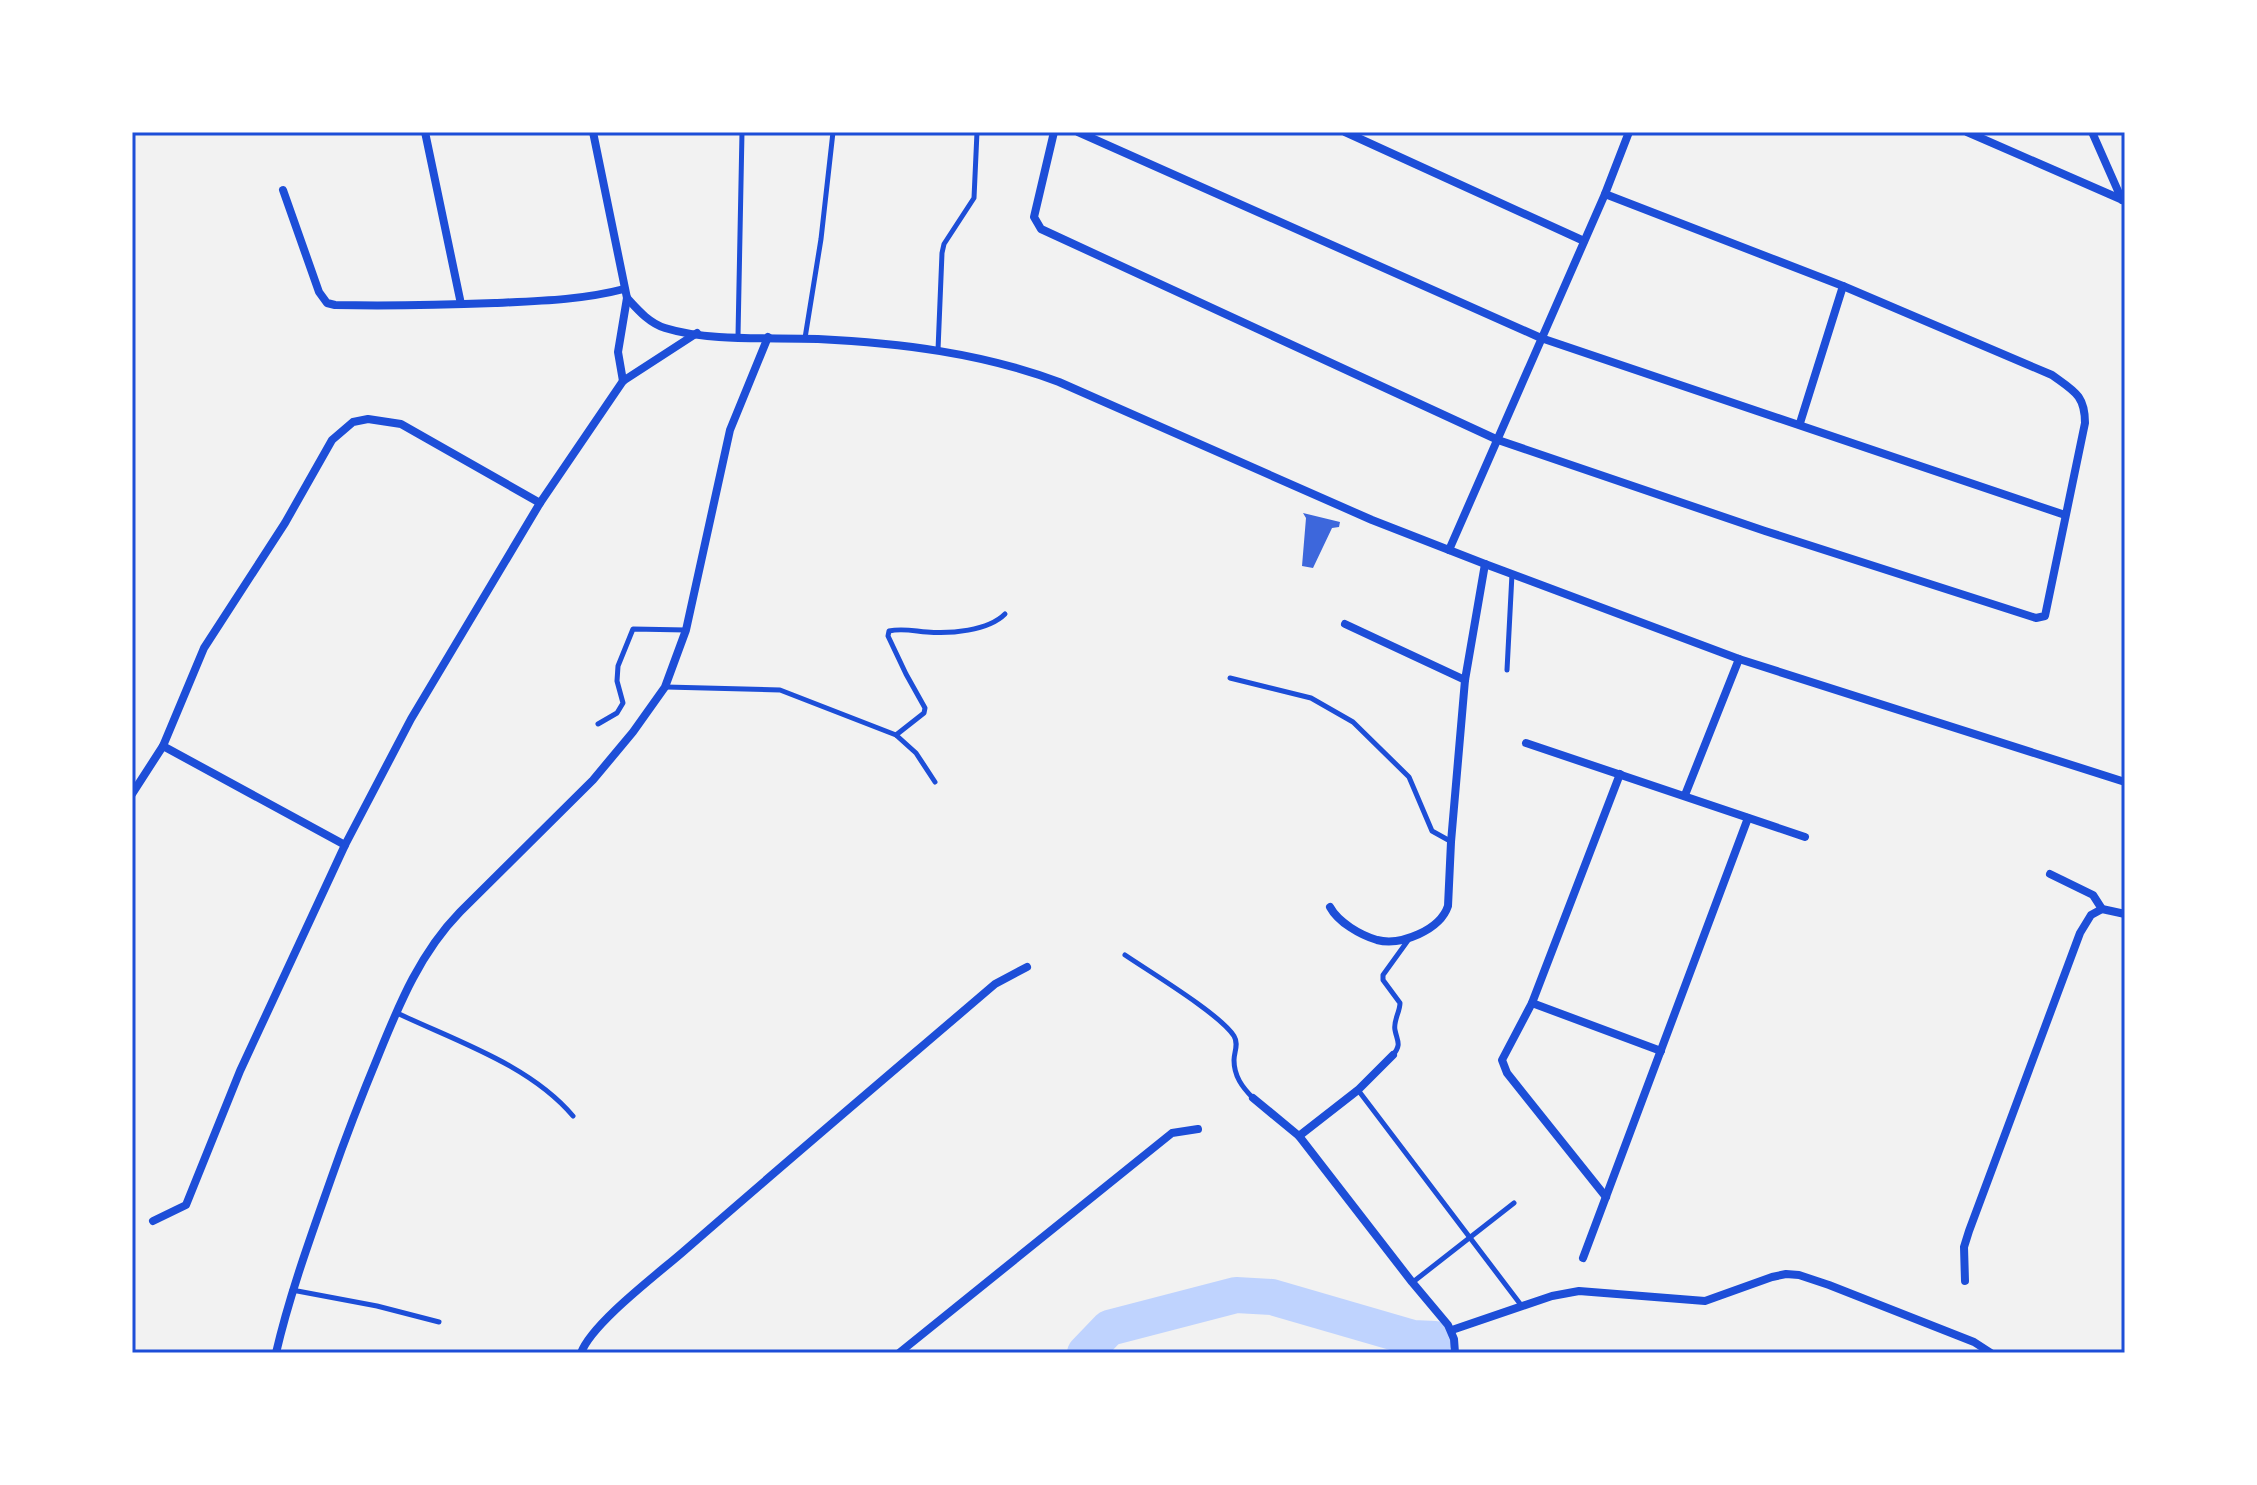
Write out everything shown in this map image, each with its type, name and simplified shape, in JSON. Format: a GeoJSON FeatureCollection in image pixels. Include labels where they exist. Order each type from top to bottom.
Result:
{"type":"FeatureCollection","features":[{"type":"Feature","properties":{"kind":"street"},"geometry":{"type":"LineString","coordinates":[[425,132],[461,304]]}},
{"type":"Feature","properties":{"kind":"street"},"geometry":{"type":"LineString","coordinates":[[593,132],[626,294],[618,352],[623,381]]}},
{"type":"Feature","properties":{"kind":"street"},"geometry":{"type":"LineString","coordinates":[[1054,132],[1035,214],[1036,223],[1041,229],[1498,440],[1765,531],[2036,618],[2045,616],[2085,423],[2079,395],[2052,375],[1843,286],[1605,194]]}},
{"type":"Feature","properties":{"kind":"street"},"geometry":{"type":"LineString","coordinates":[[1078,132],[1541,338],[2065,515]]}},
{"type":"Feature","properties":{"kind":"street"},"geometry":{"type":"LineString","coordinates":[[1345,132],[1584,241]]}},
{"type":"Feature","properties":{"kind":"street"},"geometry":{"type":"LineString","coordinates":[[1449,550],[1605,194],[1629,132]]}},
{"type":"Feature","properties":{"kind":"street"},"geometry":{"type":"LineString","coordinates":[[1967,132],[2123,200]]}},
{"type":"Feature","properties":{"kind":"street"},"geometry":{"type":"LineString","coordinates":[[2092,132],[2123,200]]}},
{"type":"Feature","properties":{"kind":"street"},"geometry":{"type":"LineString","coordinates":[[283,190],[319,292],[327,303],[382,306],[461,304],[626,294]]}},
{"type":"Feature","properties":{"kind":"street"},"geometry":{"type":"LineString","coordinates":[[1800,423],[1843,286]]}},
{"type":"Feature","properties":{"kind":"street"},"geometry":{"type":"LineString","coordinates":[[626,294],[643,315],[664,328],[738,336],[865,341],[1009,365],[1059,382],[1372,520],[1739,659],[2125,782]]}},
{"type":"Feature","properties":{"kind":"street"},"geometry":{"type":"LineString","coordinates":[[153,1221],[186,1205],[240,1071],[345,845],[411,719],[540,503],[623,381],[697,333]]}},
{"type":"Feature","properties":{"kind":"street"},"geometry":{"type":"LineString","coordinates":[[276,1353],[292,1290],[352,1119],[396,1013],[425,954],[442,930],[593,780],[665,687],[686,630],[730,430],[768,337]]}},
{"type":"Feature","properties":{"kind":"street"},"geometry":{"type":"LineString","coordinates":[[132,794],[163,746],[204,648],[285,523],[332,440],[353,422],[368,419],[401,424],[540,503]]}},
{"type":"Feature","properties":{"kind":"street"},"geometry":{"type":"LineString","coordinates":[[1330,907],[1340,920],[1374,939],[1388,941],[1411,936],[1439,921],[1446,913],[1465,680],[1485,564]]}},
{"type":"Feature","properties":{"kind":"street"},"geometry":{"type":"LineString","coordinates":[[1345,624],[1465,680]]}},
{"type":"Feature","properties":{"kind":"street"},"geometry":{"type":"LineString","coordinates":[[1685,795],[1739,659]]}},
{"type":"Feature","properties":{"kind":"street"},"geometry":{"type":"LineString","coordinates":[[1526,743],[1805,837]]}},
{"type":"Feature","properties":{"kind":"street"},"geometry":{"type":"LineString","coordinates":[[163,746],[345,845]]}},
{"type":"Feature","properties":{"kind":"street"},"geometry":{"type":"LineString","coordinates":[[1606,1197],[1507,1073],[1502,1060],[1532,1003],[1620,774]]}},
{"type":"Feature","properties":{"kind":"street"},"geometry":{"type":"LineString","coordinates":[[1583,1258],[1748,818]]}},
{"type":"Feature","properties":{"kind":"street"},"geometry":{"type":"LineString","coordinates":[[2050,874],[2093,895],[2102,909]]}},
{"type":"Feature","properties":{"kind":"street"},"geometry":{"type":"LineString","coordinates":[[1965,1281],[1964,1247],[1969,1231],[2080,933],[2091,915],[2102,909],[2125,914]]}},
{"type":"Feature","properties":{"kind":"street"},"geometry":{"type":"LineString","coordinates":[[581,1353],[592,1335],[626,1302],[775,1171],[995,984],[1027,967]]}},
{"type":"Feature","properties":{"kind":"street"},"geometry":{"type":"LineString","coordinates":[[1532,1003],[1661,1051]]}},
{"type":"Feature","properties":{"kind":"street"},"geometry":{"type":"LineString","coordinates":[[1299,1136],[1358,1090],[1393,1055]]}},
{"type":"Feature","properties":{"kind":"street"},"geometry":{"type":"LineString","coordinates":[[1253,1098],[1299,1136],[1452,1330],[1455,1353]]}},
{"type":"Feature","properties":{"kind":"street"},"geometry":{"type":"LineString","coordinates":[[899,1353],[1172,1133],[1198,1129]]}},
{"type":"Feature","properties":{"kind":"street"},"geometry":{"type":"LineString","coordinates":[[1452,1330],[1521,1305],[1579,1291],[1705,1301],[1772,1277],[1799,1275],[1974,1342],[1991,1353]]}},
{"type":"Feature","properties":{"kind":"lane"},"geometry":{"type":"LineString","coordinates":[[738,336],[742,132]]}},
{"type":"Feature","properties":{"kind":"lane"},"geometry":{"type":"LineString","coordinates":[[804,339],[821,239],[833,132]]}},
{"type":"Feature","properties":{"kind":"lane"},"geometry":{"type":"LineString","coordinates":[[937,351],[942,253],[944,244],[974,198],[977,132]]}},
{"type":"Feature","properties":{"kind":"lane"},"geometry":{"type":"LineString","coordinates":[[1507,670],[1512,574]]}},
{"type":"Feature","properties":{"kind":"lane"},"geometry":{"type":"LineString","coordinates":[[896,735],[924,713],[925,708],[888,636],[889,631],[945,633],[992,623],[1005,614]]}},
{"type":"Feature","properties":{"kind":"lane"},"geometry":{"type":"LineString","coordinates":[[598,724],[617,713],[623,703],[617,681],[618,666],[633,629],[686,630]]}},
{"type":"Feature","properties":{"kind":"lane"},"geometry":{"type":"LineString","coordinates":[[1230,678],[1311,698],[1353,722],[1409,777],[1432,831],[1451,842]]}},
{"type":"Feature","properties":{"kind":"lane"},"geometry":{"type":"LineString","coordinates":[[665,687],[780,690],[896,735],[916,753],[935,782]]}},
{"type":"Feature","properties":{"kind":"lane"},"geometry":{"type":"LineString","coordinates":[[1393,1055],[1398,1049],[1399,1037],[1394,1028],[1400,1003],[1383,980],[1383,975],[1411,936]]}},
{"type":"Feature","properties":{"kind":"lane"},"geometry":{"type":"LineString","coordinates":[[1125,955],[1219,1020],[1232,1034],[1237,1044],[1235,1075],[1253,1098]]}},
{"type":"Feature","properties":{"kind":"lane"},"geometry":{"type":"LineString","coordinates":[[396,1013],[498,1061],[545,1089],[573,1116]]}},
{"type":"Feature","properties":{"kind":"lane"},"geometry":{"type":"LineString","coordinates":[[1358,1090],[1521,1305]]}},
{"type":"Feature","properties":{"kind":"lane"},"geometry":{"type":"LineString","coordinates":[[1412,1282],[1514,1203]]}},
{"type":"Feature","properties":{"kind":"lane"},"geometry":{"type":"LineString","coordinates":[[292,1290],[377,1306],[439,1322]]}},
{"type":"Feature","properties":{"kind":"building"},"geometry":{"type":"Polygon","coordinates":[[[1303,513],[1340,522],[1339,527],[1332,528],[1313,568],[1302,566],[1306,518],[1303,513]]]}},
{"type":"Feature","properties":{"kind":"waterway"},"geometry":{"type":"LineString","coordinates":[[1085,1353],[1109,1328],[1236,1295],[1272,1297],[1413,1338],[1435,1339]]}}]}
